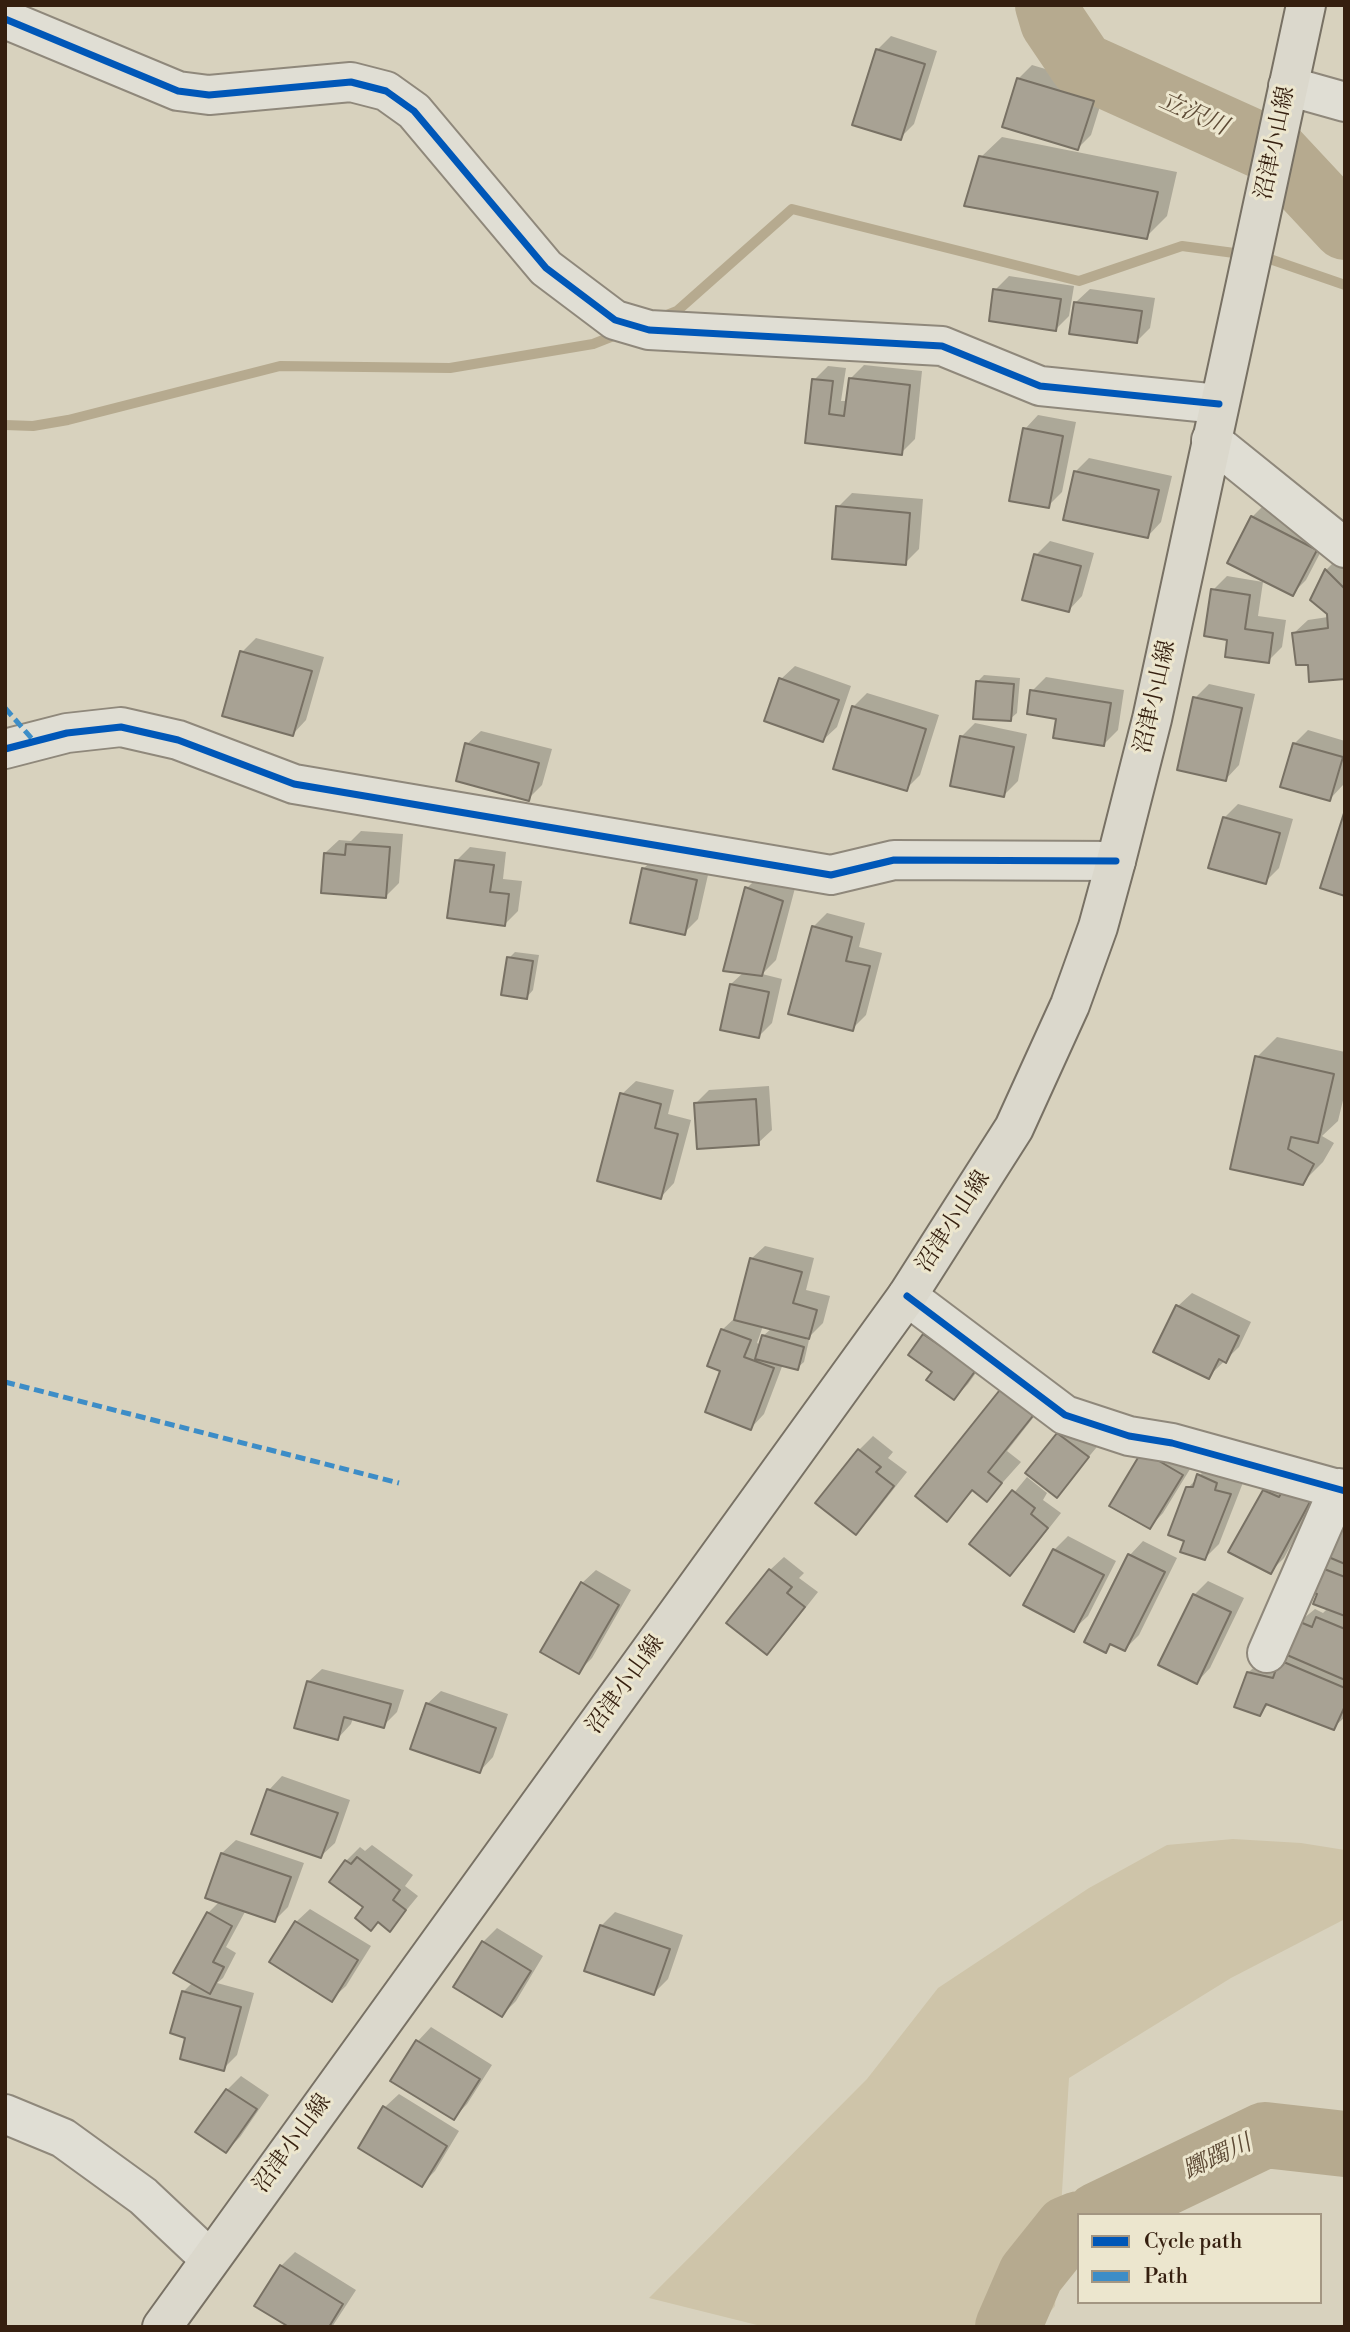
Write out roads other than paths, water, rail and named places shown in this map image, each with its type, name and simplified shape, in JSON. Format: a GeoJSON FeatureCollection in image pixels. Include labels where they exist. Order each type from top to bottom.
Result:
{"type":"FeatureCollection","features":[{"type":"Feature","properties":{"kind":"main road","name":"沼津小山線"},"geometry":{"type":"LineString","coordinates":[[162,2327],[906,1296],[1014,1128],[1070,1005],[1098,927],[1116,861],[1152,719],[1307,5]]}},
{"type":"Feature","properties":{"kind":"street"},"geometry":{"type":"LineString","coordinates":[[5,19],[178,91],[209,95],[351,82],[386,91],[414,111],[546,268],[615,320],[649,330],[942,346],[1040,386],[1215,422],[1345,548]]}},
{"type":"Feature","properties":{"kind":"street"},"geometry":{"type":"LineString","coordinates":[[1288,86],[1345,102]]}},
{"type":"Feature","properties":{"kind":"street"},"geometry":{"type":"LineString","coordinates":[[5,750],[67,733],[121,727],[178,740],[294,784],[831,875],[894,860],[1116,861]]}},
{"type":"Feature","properties":{"kind":"street"},"geometry":{"type":"LineString","coordinates":[[906,1296],[1065,1415],[1129,1436],[1172,1443],[1342,1490],[1267,1653]]}},
{"type":"Feature","properties":{"kind":"street"},"geometry":{"type":"LineString","coordinates":[[5,2115],[63,2138],[143,2196],[210,2259]]}},
{"type":"Feature","properties":{"kind":"waterway","name":"立沢川"},"geometry":{"type":"LineString","coordinates":[[1048,5],[1053,22],[1082,65],[1275,152],[1345,227]]}},
{"type":"Feature","properties":{"kind":"waterway"},"geometry":{"type":"LineString","coordinates":[[662,317],[677,311],[792,209],[1079,281],[1182,246],[1264,257],[1345,285]]}},
{"type":"Feature","properties":{"kind":"waterway"},"geometry":{"type":"LineString","coordinates":[[5,425],[33,426],[68,420],[280,366],[450,368],[593,344],[621,333]]}},
{"type":"Feature","properties":{"kind":"waterway","name":"躑躅川"},"geometry":{"type":"LineString","coordinates":[[1102,2213],[1265,2135],[1345,2144]]}},
{"type":"Feature","properties":{"kind":"waterway","name":"躑躅川"},"geometry":{"type":"LineString","coordinates":[[1008,2327],[1031,2274],[1067,2229],[1077,2225]]}}]}
